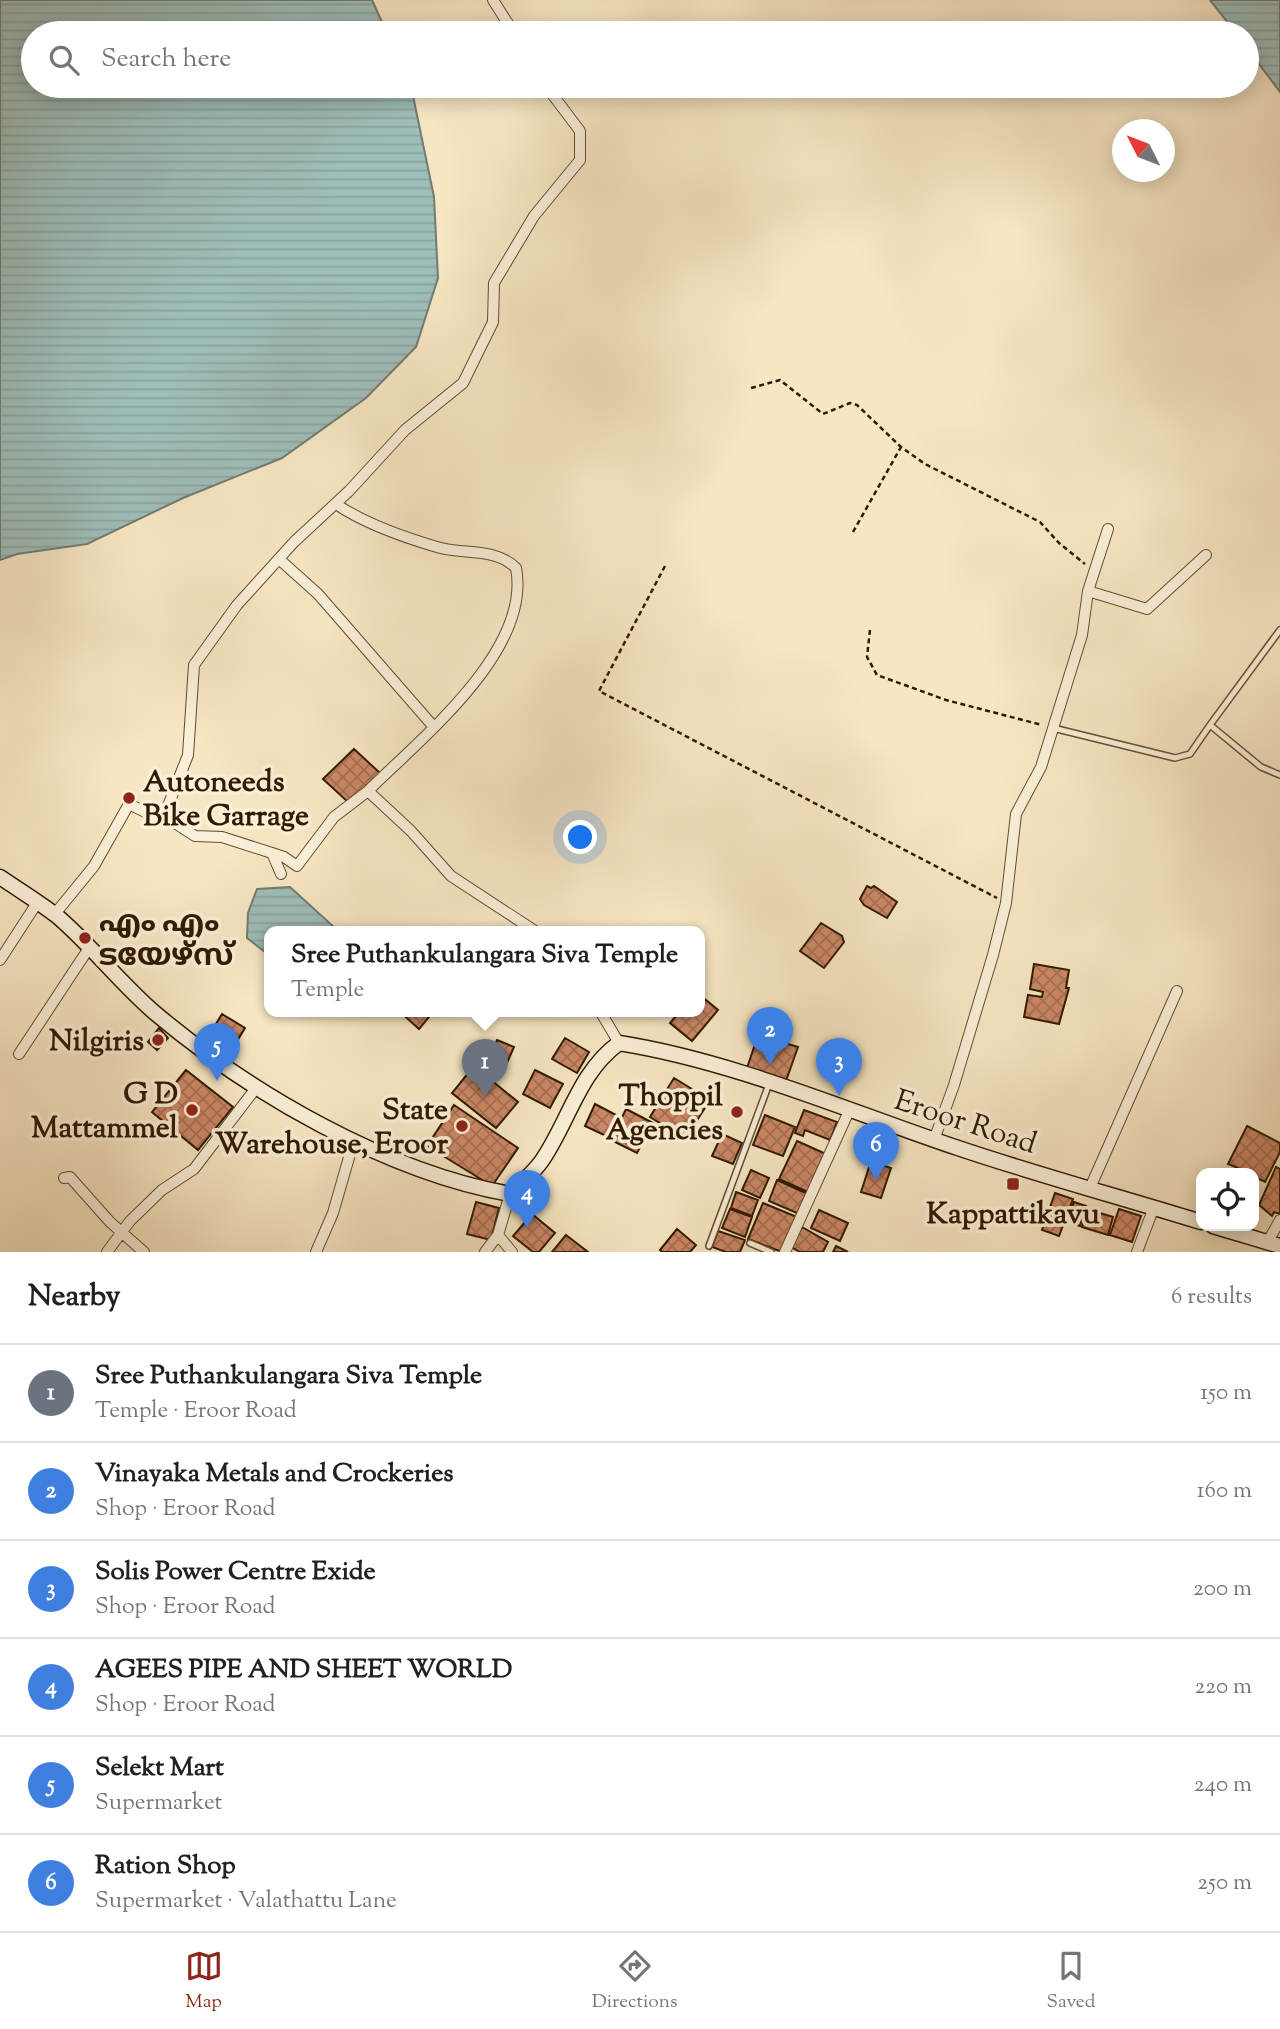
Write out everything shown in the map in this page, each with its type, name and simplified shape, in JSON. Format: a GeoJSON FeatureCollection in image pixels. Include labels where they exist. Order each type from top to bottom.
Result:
{"type":"FeatureCollection","features":[{"type":"Feature","properties":{"kind":"main road"},"geometry":{"type":"LineString","coordinates":[[0,877],[54,915],[153,1012],[256,1088],[415,1169],[475,1188],[510,1194],[541,1162],[588,1074],[619,1043]]}},
{"type":"Feature","properties":{"kind":"main road","name":"Eroor Road"},"geometry":{"type":"LineString","coordinates":[[619,1043],[664,1052],[769,1084],[934,1140],[1196,1220]]}},
{"type":"Feature","properties":{"kind":"main road"},"geometry":{"type":"LineString","coordinates":[[1230,1231],[1274,1244]]}},
{"type":"Feature","properties":{"kind":"street"},"geometry":{"type":"LineString","coordinates":[[493,0],[506,21]]}},
{"type":"Feature","properties":{"kind":"street"},"geometry":{"type":"LineString","coordinates":[[164,816],[188,755],[194,665],[237,605],[279,559],[336,504],[405,430],[463,383],[493,322],[494,283],[534,216],[580,160],[580,131],[555,98]]}},
{"type":"Feature","properties":{"kind":"street"},"geometry":{"type":"LineString","coordinates":[[54,915],[94,866],[129,804],[153,816],[164,816],[195,836],[222,837],[284,857],[297,866],[334,817],[368,791],[459,701],[492,658],[512,619],[518,580],[516,568],[499,556],[440,548],[407,537],[353,515],[336,504]]}},
{"type":"Feature","properties":{"kind":"street"},"geometry":{"type":"LineString","coordinates":[[934,1140],[954,1085],[1006,903],[1016,814],[1041,767],[1082,635],[1088,591],[1108,529]]}},
{"type":"Feature","properties":{"kind":"street"},"geometry":{"type":"LineString","coordinates":[[1088,591],[1147,609],[1206,555]]}},
{"type":"Feature","properties":{"kind":"street"},"geometry":{"type":"LineString","coordinates":[[279,559],[318,594],[433,726]]}},
{"type":"Feature","properties":{"kind":"street"},"geometry":{"type":"LineString","coordinates":[[368,791],[411,831],[451,876],[527,926]]}},
{"type":"Feature","properties":{"kind":"street"},"geometry":{"type":"LineString","coordinates":[[272,853],[281,874]]}},
{"type":"Feature","properties":{"kind":"street"},"geometry":{"type":"LineString","coordinates":[[0,960],[25,926],[37,903]]}},
{"type":"Feature","properties":{"kind":"street"},"geometry":{"type":"LineString","coordinates":[[19,1054],[89,948]]}},
{"type":"Feature","properties":{"kind":"street"},"geometry":{"type":"LineString","coordinates":[[1090,1188],[1177,991]]}},
{"type":"Feature","properties":{"kind":"street"},"geometry":{"type":"LineString","coordinates":[[604,1017],[619,1043]]}},
{"type":"Feature","properties":{"kind":"street"},"geometry":{"type":"LineString","coordinates":[[107,1252],[162,1190],[194,1169],[256,1088]]}},
{"type":"Feature","properties":{"kind":"street"},"geometry":{"type":"LineString","coordinates":[[785,1252],[849,1111]]}},
{"type":"Feature","properties":{"kind":"street"},"geometry":{"type":"LineString","coordinates":[[316,1252],[333,1213],[351,1138]]}},
{"type":"Feature","properties":{"kind":"street"},"geometry":{"type":"LineString","coordinates":[[64,1178],[70,1177],[110,1222],[144,1252]]}},
{"type":"Feature","properties":{"kind":"street"},"geometry":{"type":"LineString","coordinates":[[485,1252],[498,1235],[510,1194]]}},
{"type":"Feature","properties":{"kind":"street"},"geometry":{"type":"LineString","coordinates":[[1137,1252],[1154,1207]]}},
{"type":"Feature","properties":{"kind":"street"},"geometry":{"type":"LineString","coordinates":[[1274,1244],[1280,1220]]}},
{"type":"Feature","properties":{"kind":"street"},"geometry":{"type":"LineString","coordinates":[[498,1235],[512,1252]]}},
{"type":"Feature","properties":{"kind":"lane"},"geometry":{"type":"LineString","coordinates":[[1053,728],[1175,758],[1190,754],[1280,629]]}},
{"type":"Feature","properties":{"kind":"lane"},"geometry":{"type":"LineString","coordinates":[[1210,725],[1261,767],[1280,775]]}},
{"type":"Feature","properties":{"kind":"lane"},"geometry":{"type":"LineString","coordinates":[[709,1246],[769,1084]]}},
{"type":"Feature","properties":{"kind":"lane"},"geometry":{"type":"LineString","coordinates":[[750,1243],[771,1252]]}},
{"type":"Feature","properties":{"kind":"path"},"geometry":{"type":"LineString","coordinates":[[751,388],[780,380],[823,414],[850,403],[857,405],[901,447],[954,481],[1040,522],[1059,543],[1094,571]]}},
{"type":"Feature","properties":{"kind":"path"},"geometry":{"type":"LineString","coordinates":[[853,532],[901,447]]}},
{"type":"Feature","properties":{"kind":"path"},"geometry":{"type":"LineString","coordinates":[[665,566],[599,691],[1006,903]]}},
{"type":"Feature","properties":{"kind":"path"},"geometry":{"type":"LineString","coordinates":[[870,630],[867,657],[877,675],[946,700],[1053,728]]}},
{"type":"Feature","properties":{"kind":"water"},"geometry":{"type":"Polygon","coordinates":[[[0,0],[372,0],[382,21],[21,21],[21,98],[413,98],[434,197],[438,278],[416,347],[366,398],[282,458],[183,498],[87,544],[17,554],[0,560],[0,0]]]}},
{"type":"Feature","properties":{"kind":"water"},"geometry":{"type":"Polygon","coordinates":[[[1210,0],[1280,0],[1280,92],[1259,64],[1259,21],[1227,21],[1210,0]]]}},
{"type":"Feature","properties":{"kind":"water"},"geometry":{"type":"Polygon","coordinates":[[[290,887],[333,926],[264,926],[264,951],[247,938],[248,913],[257,889],[290,887]]]}},
{"type":"Feature","properties":{"kind":"building"},"geometry":{"type":"Polygon","coordinates":[[[354,749],[381,774],[349,803],[323,779],[354,749]]]}},
{"type":"Feature","properties":{"kind":"building"},"geometry":{"type":"Polygon","coordinates":[[[867,886],[874,886],[897,902],[887,918],[864,905],[860,899],[867,886]]]}},
{"type":"Feature","properties":{"kind":"building"},"geometry":{"type":"Polygon","coordinates":[[[821,923],[842,936],[844,942],[824,968],[800,951],[821,923]]]}},
{"type":"Feature","properties":{"kind":"building"},"geometry":{"type":"Polygon","coordinates":[[[1034,964],[1069,970],[1066,988],[1069,988],[1059,1024],[1024,1017],[1028,995],[1042,997],[1043,992],[1030,989],[1034,964]]]}},
{"type":"Feature","properties":{"kind":"building"},"geometry":{"type":"Polygon","coordinates":[[[705,999],[718,1010],[692,1041],[670,1023],[675,1017],[705,1017],[705,999]]]}},
{"type":"Feature","properties":{"kind":"building"},"geometry":{"type":"Polygon","coordinates":[[[222,1014],[245,1028],[228,1056],[205,1042],[222,1014]]]}},
{"type":"Feature","properties":{"kind":"building"},"geometry":{"type":"Polygon","coordinates":[[[406,1017],[429,1017],[419,1029],[406,1017]]]}},
{"type":"Feature","properties":{"kind":"building","name":"Nilgiris"},"geometry":{"type":"Polygon","coordinates":[[[159,1028],[168,1038],[157,1050],[148,1042],[159,1028]]]}},
{"type":"Feature","properties":{"kind":"building"},"geometry":{"type":"Polygon","coordinates":[[[758,1035],[798,1047],[786,1081],[747,1068],[758,1035]]]}},
{"type":"Feature","properties":{"kind":"building"},"geometry":{"type":"Polygon","coordinates":[[[565,1038],[589,1052],[577,1073],[552,1059],[565,1038]]]}},
{"type":"Feature","properties":{"kind":"building"},"geometry":{"type":"Polygon","coordinates":[[[497,1040],[514,1047],[502,1074],[485,1067],[497,1040]]]}},
{"type":"Feature","properties":{"kind":"building"},"geometry":{"type":"Polygon","coordinates":[[[474,1066],[518,1102],[496,1128],[452,1093],[474,1066]]]}},
{"type":"Feature","properties":{"kind":"building","name":"G D Mattammel"},"geometry":{"type":"Polygon","coordinates":[[[186,1070],[233,1107],[198,1150],[152,1112],[186,1070]]]}},
{"type":"Feature","properties":{"kind":"building"},"geometry":{"type":"Polygon","coordinates":[[[535,1070],[563,1084],[550,1108],[523,1094],[535,1070]]]}},
{"type":"Feature","properties":{"kind":"building"},"geometry":{"type":"Polygon","coordinates":[[[674,1078],[710,1100],[685,1139],[650,1117],[674,1078]]]}},
{"type":"Feature","properties":{"kind":"building"},"geometry":{"type":"Polygon","coordinates":[[[595,1104],[616,1115],[606,1136],[585,1126],[595,1104]]]}},
{"type":"Feature","properties":{"kind":"building","name":"State Warehouse, Eroor"},"geometry":{"type":"Polygon","coordinates":[[[454,1105],[518,1148],[492,1186],[427,1146],[454,1105]]]}},
{"type":"Feature","properties":{"kind":"building"},"geometry":{"type":"Polygon","coordinates":[[[626,1109],[653,1123],[637,1153],[611,1140],[626,1109]]]}},
{"type":"Feature","properties":{"kind":"building"},"geometry":{"type":"Polygon","coordinates":[[[804,1110],[837,1122],[830,1140],[805,1130],[803,1136],[795,1133],[804,1110]]]}},
{"type":"Feature","properties":{"kind":"building"},"geometry":{"type":"Polygon","coordinates":[[[765,1115],[795,1127],[783,1156],[753,1145],[765,1115]]]}},
{"type":"Feature","properties":{"kind":"building"},"geometry":{"type":"Polygon","coordinates":[[[1247,1126],[1280,1143],[1280,1152],[1265,1182],[1259,1179],[1259,1168],[1238,1168],[1228,1164],[1247,1126]]]}},
{"type":"Feature","properties":{"kind":"building"},"geometry":{"type":"Polygon","coordinates":[[[722,1134],[742,1143],[733,1164],[712,1156],[722,1134]]]}},
{"type":"Feature","properties":{"kind":"building"},"geometry":{"type":"Polygon","coordinates":[[[797,1141],[826,1154],[808,1192],[779,1179],[797,1141]]]}},
{"type":"Feature","properties":{"kind":"building"},"geometry":{"type":"Polygon","coordinates":[[[871,1161],[891,1168],[881,1198],[861,1192],[871,1161]]]}},
{"type":"Feature","properties":{"kind":"building"},"geometry":{"type":"Polygon","coordinates":[[[1276,1167],[1280,1169],[1280,1214],[1274,1212],[1272,1216],[1259,1205],[1276,1167]]]}},
{"type":"Feature","properties":{"kind":"building"},"geometry":{"type":"Polygon","coordinates":[[[751,1170],[769,1178],[760,1198],[742,1190],[751,1170]]]}},
{"type":"Feature","properties":{"kind":"building"},"geometry":{"type":"Polygon","coordinates":[[[777,1180],[808,1194],[799,1214],[769,1201],[777,1180]]]}},
{"type":"Feature","properties":{"kind":"building"},"geometry":{"type":"Polygon","coordinates":[[[736,1192],[758,1200],[752,1216],[731,1208],[736,1192]]]}},
{"type":"Feature","properties":{"kind":"building"},"geometry":{"type":"Polygon","coordinates":[[[1055,1193],[1073,1199],[1059,1236],[1042,1230],[1055,1193]]]}},
{"type":"Feature","properties":{"kind":"building"},"geometry":{"type":"Polygon","coordinates":[[[476,1202],[499,1208],[491,1240],[467,1234],[476,1202]]]}},
{"type":"Feature","properties":{"kind":"building"},"geometry":{"type":"Polygon","coordinates":[[[1074,1202],[1086,1206],[1080,1226],[1067,1222],[1074,1202]]]}},
{"type":"Feature","properties":{"kind":"building"},"geometry":{"type":"Polygon","coordinates":[[[763,1203],[797,1217],[782,1252],[748,1239],[763,1203]]]}},
{"type":"Feature","properties":{"kind":"building"},"geometry":{"type":"Polygon","coordinates":[[[730,1209],[752,1217],[745,1237],[722,1228],[730,1209]]]}},
{"type":"Feature","properties":{"kind":"building"},"geometry":{"type":"Polygon","coordinates":[[[1087,1209],[1113,1217],[1108,1235],[1082,1227],[1087,1209]]]}},
{"type":"Feature","properties":{"kind":"building"},"geometry":{"type":"Polygon","coordinates":[[[1119,1209],[1141,1216],[1132,1242],[1110,1235],[1119,1209]]]}},
{"type":"Feature","properties":{"kind":"building"},"geometry":{"type":"Polygon","coordinates":[[[819,1210],[848,1223],[840,1241],[811,1228],[819,1210]]]}},
{"type":"Feature","properties":{"kind":"building"},"geometry":{"type":"Polygon","coordinates":[[[532,1214],[555,1233],[539,1252],[533,1252],[513,1236],[532,1214]]]}},
{"type":"Feature","properties":{"kind":"building"},"geometry":{"type":"Polygon","coordinates":[[[802,1227],[828,1242],[823,1252],[800,1252],[791,1247],[802,1227]]]}},
{"type":"Feature","properties":{"kind":"building"},"geometry":{"type":"Polygon","coordinates":[[[677,1229],[696,1245],[690,1252],[662,1252],[660,1250],[677,1229]]]}},
{"type":"Feature","properties":{"kind":"building"},"geometry":{"type":"Polygon","coordinates":[[[718,1231],[745,1240],[740,1252],[726,1252],[712,1247],[718,1231]]]}},
{"type":"Feature","properties":{"kind":"building"},"geometry":{"type":"Polygon","coordinates":[[[566,1235],[588,1252],[552,1252],[566,1235]]]}},
{"type":"Feature","properties":{"kind":"building"},"geometry":{"type":"Polygon","coordinates":[[[836,1246],[848,1252],[833,1252],[836,1246]]]}},
{"type":"Feature","properties":{"kind":"place","name":"Autoneeds Bike Garrage"},"geometry":{"type":"Point","coordinates":[129,798]}},
{"type":"Feature","properties":{"kind":"place","name":"എം എം ടയേഴ്‌സ്"},"geometry":{"type":"Point","coordinates":[85,938]}},
{"type":"Feature","properties":{"kind":"place","name":"Nilgiris"},"geometry":{"type":"Point","coordinates":[158,1040]}},
{"type":"Feature","properties":{"kind":"place","name":"Vinayaka Metals and Crockeries"},"geometry":{"type":"Point","coordinates":[770,1065]}},
{"type":"Feature","properties":{"kind":"place","name":"Selekt Mart"},"geometry":{"type":"Point","coordinates":[217,1081]}},
{"type":"Feature","properties":{"kind":"place","name":"Solis Power Centre Exide"},"geometry":{"type":"Point","coordinates":[839,1096]}},
{"type":"Feature","properties":{"kind":"place","name":"Sree Puthankulangara Siva Temple"},"geometry":{"type":"Point","coordinates":[485,1097]}},
{"type":"Feature","properties":{"kind":"place","name":"G D Mattammel"},"geometry":{"type":"Point","coordinates":[192,1110]}},
{"type":"Feature","properties":{"kind":"place","name":"Thoppil Agencies"},"geometry":{"type":"Point","coordinates":[737,1112]}},
{"type":"Feature","properties":{"kind":"place","name":"State Warehouse, Eroor"},"geometry":{"type":"Point","coordinates":[462,1126]}},
{"type":"Feature","properties":{"kind":"place","name":"Ration Shop"},"geometry":{"type":"Point","coordinates":[876,1180]}},
{"type":"Feature","properties":{"kind":"place","name":"Kappattikavu"},"geometry":{"type":"Point","coordinates":[1013,1184]}},
{"type":"Feature","properties":{"kind":"place","name":"AGEES PIPE AND SHEET WORLD"},"geometry":{"type":"Point","coordinates":[527,1228]}}]}
